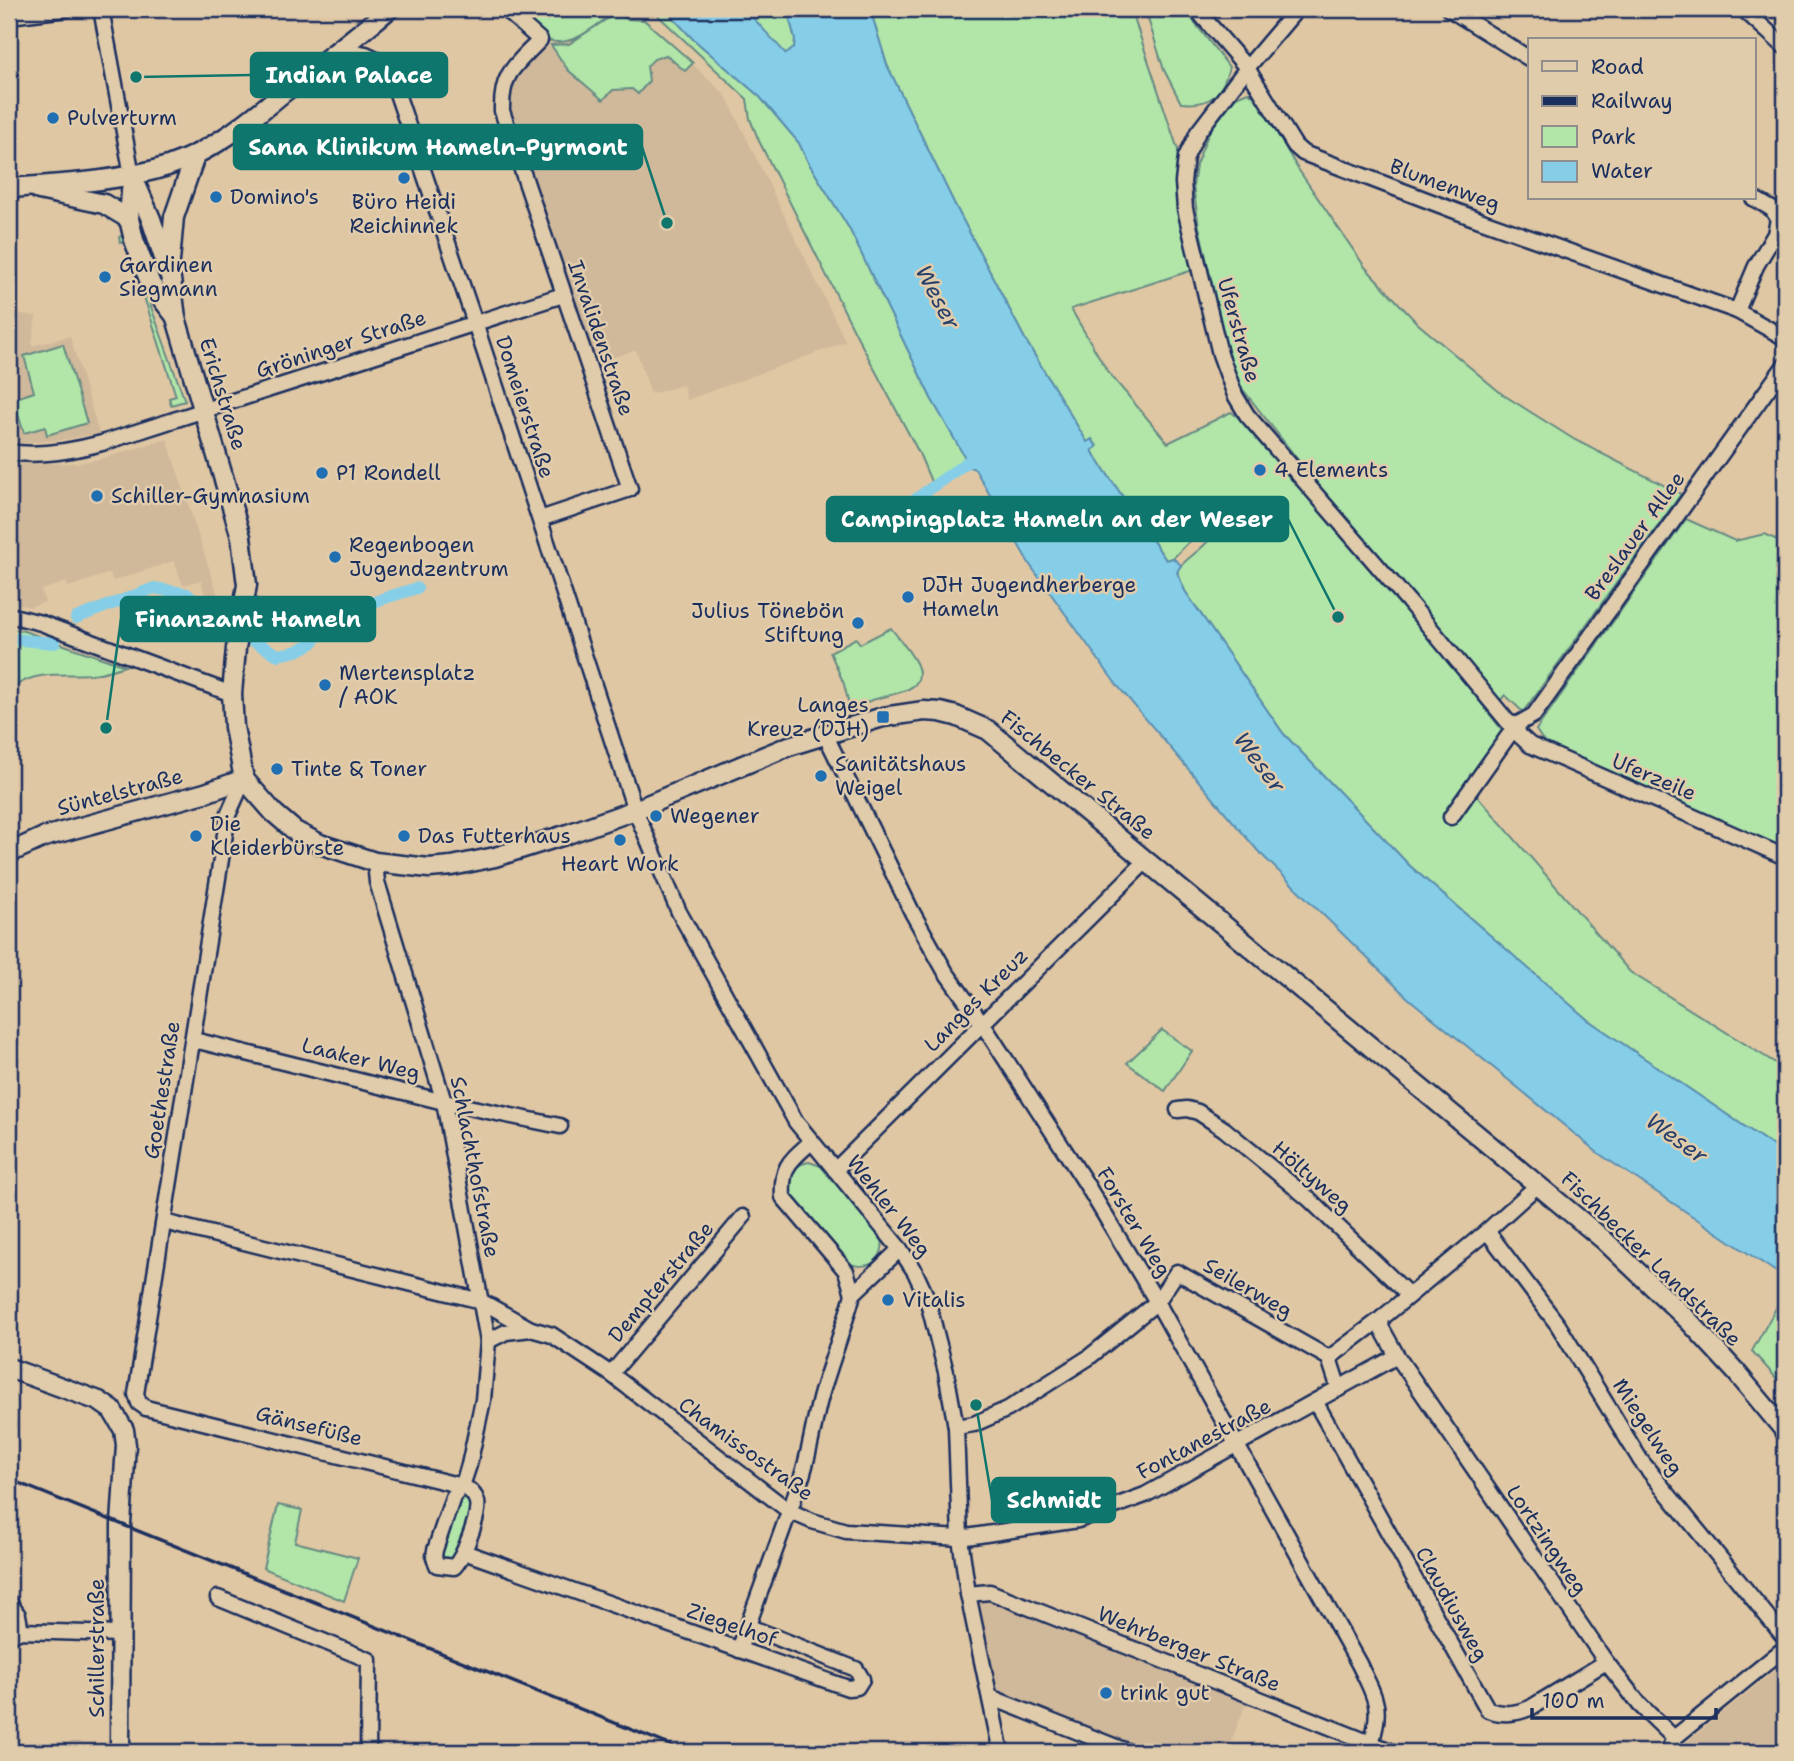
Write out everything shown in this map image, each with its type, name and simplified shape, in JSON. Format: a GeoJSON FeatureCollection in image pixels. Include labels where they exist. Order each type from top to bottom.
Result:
{"type":"FeatureCollection","features":[{"type":"Feature","properties":{"kind":"main road"},"geometry":{"type":"LineString","coordinates":[[15,187],[132,175],[166,167],[195,156],[233,133],[341,49],[371,17],[389,9]]}},
{"type":"Feature","properties":{"kind":"main road"},"geometry":{"type":"LineString","coordinates":[[171,279],[169,254],[174,217],[195,156]]}},
{"type":"Feature","properties":{"kind":"main road","name":"Erichstraße"},"geometry":{"type":"LineString","coordinates":[[132,175],[129,219],[134,240],[151,285],[176,318]]}},
{"type":"Feature","properties":{"kind":"main road","name":"Erichstraße"},"geometry":{"type":"LineString","coordinates":[[132,175],[152,219],[171,279],[176,318],[241,537],[247,585],[236,648],[232,694],[234,727],[244,779]]}},
{"type":"Feature","properties":{"kind":"main road"},"geometry":{"type":"LineString","coordinates":[[15,187],[104,204],[129,219]]}},
{"type":"Feature","properties":{"kind":"main road","name":"Fischbecker Straße"},"geometry":{"type":"LineString","coordinates":[[244,779],[274,813],[295,831],[320,844],[375,862],[429,868],[495,857],[554,839],[635,810],[825,734],[905,713],[924,711],[956,716],[988,730],[1539,1184]]}},
{"type":"Feature","properties":{"kind":"main road","name":"Süntelstraße"},"geometry":{"type":"LineString","coordinates":[[9,853],[44,837],[205,793],[244,779]]}},
{"type":"Feature","properties":{"kind":"main road","name":"Fischbecker Landstraße"},"geometry":{"type":"LineString","coordinates":[[1539,1184],[1604,1240],[1689,1321],[1785,1431]]}},
{"type":"Feature","properties":{"kind":"main road","name":"Schillerstraße"},"geometry":{"type":"LineString","coordinates":[[9,1368],[89,1397],[112,1410],[124,1430],[127,1445],[120,1544],[120,1752]]}},
{"type":"Feature","properties":{"kind":"street"},"geometry":{"type":"LineString","coordinates":[[9,16],[67,9]]}},
{"type":"Feature","properties":{"kind":"street"},"geometry":{"type":"LineString","coordinates":[[101,9],[132,175]]}},
{"type":"Feature","properties":{"kind":"street","name":"Invalidenstraße"},"geometry":{"type":"LineString","coordinates":[[505,9],[540,40],[509,72],[501,91],[502,111],[630,489],[540,519]]}},
{"type":"Feature","properties":{"kind":"street"},"geometry":{"type":"LineString","coordinates":[[1196,9],[1247,68]]}},
{"type":"Feature","properties":{"kind":"street","name":"Uferstraße"},"geometry":{"type":"LineString","coordinates":[[1297,9],[1198,132],[1186,157],[1183,182],[1185,209],[1226,375],[1247,415],[1408,601],[1497,710],[1508,722],[1516,725]]}},
{"type":"Feature","properties":{"kind":"street"},"geometry":{"type":"LineString","coordinates":[[1449,9],[1528,58]]}},
{"type":"Feature","properties":{"kind":"street"},"geometry":{"type":"LineString","coordinates":[[1743,9],[1785,47]]}},
{"type":"Feature","properties":{"kind":"street","name":"Domeierstraße"},"geometry":{"type":"LineString","coordinates":[[341,49],[366,54],[387,64],[635,810]]}},
{"type":"Feature","properties":{"kind":"street","name":"Blumenweg"},"geometry":{"type":"LineString","coordinates":[[1247,68],[1295,146],[1310,157],[1737,311],[1785,338]]}},
{"type":"Feature","properties":{"kind":"street"},"geometry":{"type":"LineString","coordinates":[[1737,311],[1756,266],[1775,234],[1778,219],[1772,208],[1756,200]]}},
{"type":"Feature","properties":{"kind":"street","name":"Gröninger Straße"},"geometry":{"type":"LineString","coordinates":[[9,452],[29,454],[75,450],[475,323],[562,290]]}},
{"type":"Feature","properties":{"kind":"street","name":"Breslauer Allee"},"geometry":{"type":"LineString","coordinates":[[1451,817],[1516,725],[1534,715],[1785,365]]}},
{"type":"Feature","properties":{"kind":"street"},"geometry":{"type":"LineString","coordinates":[[9,615],[41,623],[232,694]]}},
{"type":"Feature","properties":{"kind":"street","name":"Uferzeile"},"geometry":{"type":"LineString","coordinates":[[1516,725],[1519,735],[1530,745],[1785,857]]}},
{"type":"Feature","properties":{"kind":"street","name":"Forster Weg"},"geometry":{"type":"LineString","coordinates":[[825,734],[912,912],[945,971],[1085,1182],[1157,1301],[1376,1698],[1378,1722],[1371,1743]]}},
{"type":"Feature","properties":{"kind":"street","name":"Goethestraße"},"geometry":{"type":"LineString","coordinates":[[146,1408],[139,1403],[136,1394],[228,815],[244,779]]}},
{"type":"Feature","properties":{"kind":"street","name":"Wehler Weg"},"geometry":{"type":"LineString","coordinates":[[635,810],[684,922],[784,1101],[811,1142],[900,1249],[927,1298],[946,1372],[956,1427],[960,1538],[968,1594],[1001,1752]]}},
{"type":"Feature","properties":{"kind":"street","name":"Langes Kreuz"},"geometry":{"type":"LineString","coordinates":[[835,1170],[1147,860]]}},
{"type":"Feature","properties":{"kind":"street","name":"Schlachthofstraße"},"geometry":{"type":"LineString","coordinates":[[375,862],[377,882],[444,1101],[488,1341],[483,1400],[462,1486]]}},
{"type":"Feature","properties":{"kind":"street","name":"Laaker Weg"},"geometry":{"type":"LineString","coordinates":[[194,1040],[444,1101],[560,1126]]}},
{"type":"Feature","properties":{"kind":"street","name":"Höltyweg"},"geometry":{"type":"LineString","coordinates":[[1178,1111],[1187,1109],[1198,1112],[1224,1129],[1308,1198],[1409,1294]]}},
{"type":"Feature","properties":{"kind":"street"},"geometry":{"type":"LineString","coordinates":[[811,1142],[786,1165],[782,1182],[783,1197],[846,1271],[853,1294]]}},
{"type":"Feature","properties":{"kind":"street"},"geometry":{"type":"LineString","coordinates":[[1339,1389],[1329,1358],[1487,1231],[1539,1184]]}},
{"type":"Feature","properties":{"kind":"street","name":"Dempterstraße"},"geometry":{"type":"LineString","coordinates":[[611,1374],[743,1217]]}},
{"type":"Feature","properties":{"kind":"street","name":"Chamissostraße"},"geometry":{"type":"LineString","coordinates":[[164,1222],[481,1301],[531,1329],[552,1335],[611,1374],[789,1511],[846,1531],[960,1538]]}},
{"type":"Feature","properties":{"kind":"street","name":"Miegelweg"},"geometry":{"type":"LineString","coordinates":[[1487,1231],[1558,1325],[1641,1461],[1785,1637]]}},
{"type":"Feature","properties":{"kind":"street"},"geometry":{"type":"LineString","coordinates":[[739,1650],[811,1448],[821,1394],[853,1294],[900,1249]]}},
{"type":"Feature","properties":{"kind":"street","name":"Seilerweg"},"geometry":{"type":"LineString","coordinates":[[1157,1301],[1177,1272],[1329,1358]]}},
{"type":"Feature","properties":{"kind":"street"},"geometry":{"type":"LineString","coordinates":[[956,1427],[974,1424],[1008,1409],[1088,1358],[1157,1301]]}},
{"type":"Feature","properties":{"kind":"street"},"geometry":{"type":"LineString","coordinates":[[1382,1318],[1381,1327],[1397,1356]]}},
{"type":"Feature","properties":{"kind":"street"},"geometry":{"type":"LineString","coordinates":[[488,1341],[506,1332],[531,1329]]}},
{"type":"Feature","properties":{"kind":"street","name":"Fontanestraße"},"geometry":{"type":"LineString","coordinates":[[960,1538],[1078,1520],[1145,1495],[1397,1356]]}},
{"type":"Feature","properties":{"kind":"street","name":"Lortzingweg"},"geometry":{"type":"LineString","coordinates":[[1397,1356],[1606,1662],[1640,1706],[1674,1738]]}},
{"type":"Feature","properties":{"kind":"street","name":"Claudiusweg"},"geometry":{"type":"LineString","coordinates":[[1316,1402],[1488,1710],[1516,1713],[1530,1708],[1606,1662]]}},
{"type":"Feature","properties":{"kind":"street","name":"Gänsefüße"},"geometry":{"type":"LineString","coordinates":[[146,1408],[462,1486]]}},
{"type":"Feature","properties":{"kind":"street"},"geometry":{"type":"LineString","coordinates":[[462,1486],[473,1494],[478,1506],[464,1552],[454,1567],[437,1565],[434,1557],[453,1497],[462,1486]]}},
{"type":"Feature","properties":{"kind":"street","name":"Ziegelhof"},"geometry":{"type":"LineString","coordinates":[[464,1552],[848,1688],[857,1687],[862,1678],[856,1669],[747,1626]]}},
{"type":"Feature","properties":{"kind":"street","name":"Wehrberger Straße"},"geometry":{"type":"LineString","coordinates":[[968,1594],[990,1592],[1393,1752]]}},
{"type":"Feature","properties":{"kind":"street"},"geometry":{"type":"LineString","coordinates":[[218,1598],[369,1660],[368,1752]]}},
{"type":"Feature","properties":{"kind":"street"},"geometry":{"type":"LineString","coordinates":[[9,1602],[18,1615],[15,1634],[120,1634]]}},
{"type":"Feature","properties":{"kind":"street"},"geometry":{"type":"LineString","coordinates":[[1668,1752],[1674,1738],[1785,1647]]}},
{"type":"Feature","properties":{"kind":"street"},"geometry":{"type":"LineString","coordinates":[[990,1697],[1129,1752]]}},
{"type":"Feature","properties":{"kind":"shaded area"},"geometry":{"type":"Polygon","coordinates":[[[601,9],[619,9],[645,19],[726,96],[846,342],[687,400],[683,385],[651,394],[636,350],[591,364],[507,105],[514,84],[534,57],[601,9]]]}},
{"type":"Feature","properties":{"kind":"shaded area","name":"Schiller-Gymnasium"},"geometry":{"type":"Polygon","coordinates":[[[9,312],[36,316],[32,346],[70,336],[99,433],[61,440],[22,443],[9,441],[9,312]]]}},
{"type":"Feature","properties":{"kind":"shaded area","name":"Schiller-Gymnasium"},"geometry":{"type":"Polygon","coordinates":[[[167,439],[218,596],[206,599],[201,580],[183,585],[174,561],[113,581],[110,573],[68,587],[66,582],[41,590],[45,602],[30,607],[9,601],[9,464],[77,463],[101,459],[167,439]]]}},
{"type":"Feature","properties":{"kind":"shaded area"},"geometry":{"type":"Polygon","coordinates":[[[990,1592],[1249,1696],[1227,1752],[1129,1752],[990,1697],[968,1594],[990,1592]]]}},
{"type":"Feature","properties":{"kind":"shaded area"},"geometry":{"type":"Polygon","coordinates":[[[1785,1662],[1785,1752],[1680,1752],[1685,1743],[1785,1662]]]}},
{"type":"Feature","properties":{"kind":"green space"},"geometry":{"type":"Polygon","coordinates":[[[510,9],[619,9],[580,36],[560,42],[549,41],[538,35],[510,9]]]}},
{"type":"Feature","properties":{"kind":"green space"},"geometry":{"type":"Polygon","coordinates":[[[651,9],[665,9],[692,38],[760,97],[799,143],[849,228],[931,398],[965,456],[965,460],[932,484],[919,453],[759,141],[750,119],[747,99],[651,9]]]}},
{"type":"Feature","properties":{"kind":"green space"},"geometry":{"type":"Polygon","coordinates":[[[745,9],[787,9],[795,39],[794,48],[786,54],[779,49],[745,9]]]}},
{"type":"Feature","properties":{"kind":"green space"},"geometry":{"type":"Polygon","coordinates":[[[870,9],[1131,9],[1178,150],[1178,192],[1193,270],[1071,309],[1108,372],[1168,443],[1231,412],[1261,435],[1402,603],[1506,735],[1473,791],[1630,972],[1785,1069],[1785,1154],[1588,1020],[1410,866],[1283,733],[1185,591],[1177,571],[1212,535],[1213,518],[1173,558],[1166,560],[1095,456],[1092,450],[1097,446],[1092,439],[1087,442],[1026,341],[954,203],[887,65],[870,9]]]}},
{"type":"Feature","properties":{"kind":"green space"},"geometry":{"type":"Polygon","coordinates":[[[1145,9],[1184,9],[1229,67],[1223,85],[1213,97],[1200,103],[1181,103],[1164,70],[1145,9]]]}},
{"type":"Feature","properties":{"kind":"green space"},"geometry":{"type":"Polygon","coordinates":[[[616,13],[627,19],[644,20],[693,63],[685,71],[666,55],[654,59],[647,66],[649,81],[638,94],[632,89],[613,90],[603,100],[568,70],[551,45],[569,44],[616,13]]]}},
{"type":"Feature","properties":{"kind":"green space"},"geometry":{"type":"Polygon","coordinates":[[[1248,92],[1257,99],[1298,169],[1365,267],[1417,323],[1502,394],[1575,440],[1681,494],[1523,712],[1505,695],[1499,702],[1352,529],[1237,382],[1199,227],[1193,186],[1196,165],[1209,132],[1236,97],[1248,92]]]}},
{"type":"Feature","properties":{"kind":"green space"},"geometry":{"type":"Polygon","coordinates":[[[125,235],[185,401],[171,405],[169,398],[176,396],[126,241],[120,243],[119,237],[125,235]]]}},
{"type":"Feature","properties":{"kind":"green space"},"geometry":{"type":"Polygon","coordinates":[[[63,344],[87,423],[47,435],[45,427],[24,433],[13,399],[34,392],[24,356],[63,344]]]}},
{"type":"Feature","properties":{"kind":"green space"},"geometry":{"type":"Polygon","coordinates":[[[1686,519],[1735,541],[1765,534],[1785,544],[1785,848],[1548,748],[1536,730],[1686,519]]]}},
{"type":"Feature","properties":{"kind":"green space"},"geometry":{"type":"Polygon","coordinates":[[[891,628],[916,663],[918,680],[907,690],[850,709],[844,684],[830,652],[856,638],[860,644],[891,628]]]}},
{"type":"Feature","properties":{"kind":"green space"},"geometry":{"type":"Polygon","coordinates":[[[9,629],[24,631],[125,666],[96,674],[43,676],[15,686],[9,684],[9,629]]]}},
{"type":"Feature","properties":{"kind":"green space"},"geometry":{"type":"Polygon","coordinates":[[[1162,1030],[1192,1051],[1165,1091],[1127,1063],[1162,1030]]]}},
{"type":"Feature","properties":{"kind":"green space"},"geometry":{"type":"Polygon","coordinates":[[[809,1162],[824,1167],[880,1231],[880,1256],[869,1265],[853,1265],[844,1261],[788,1194],[788,1182],[793,1169],[809,1162]]]}},
{"type":"Feature","properties":{"kind":"green space"},"geometry":{"type":"Polygon","coordinates":[[[1785,1292],[1785,1388],[1752,1351],[1785,1292]]]}},
{"type":"Feature","properties":{"kind":"green space"},"geometry":{"type":"Polygon","coordinates":[[[466,1496],[473,1504],[458,1557],[449,1563],[440,1558],[439,1553],[456,1499],[466,1496]]]}},
{"type":"Feature","properties":{"kind":"green space"},"geometry":{"type":"Polygon","coordinates":[[[278,1505],[302,1510],[295,1542],[358,1558],[344,1601],[263,1568],[278,1505]]]}},
{"type":"Feature","properties":{"kind":"water","name":"Weser"},"geometry":{"type":"Polygon","coordinates":[[[665,9],[745,9],[786,54],[794,48],[795,39],[787,9],[870,9],[887,65],[954,203],[1026,341],[1087,442],[1092,439],[1097,447],[1092,450],[1095,456],[1166,560],[1173,558],[1181,565],[1177,572],[1185,591],[1283,733],[1410,866],[1588,1020],[1785,1154],[1785,1278],[1598,1153],[1408,998],[1258,851],[1116,684],[1030,565],[975,469],[969,467],[931,398],[849,228],[799,143],[760,97],[692,38],[665,9]]]}},
{"type":"Feature","properties":{"kind":"waterway"},"geometry":{"type":"LineString","coordinates":[[906,506],[977,455]]}},
{"type":"Feature","properties":{"kind":"waterway"},"geometry":{"type":"LineString","coordinates":[[76,618],[154,588],[187,594],[221,623],[278,655],[297,651],[312,643],[332,619],[417,588]]}},
{"type":"Feature","properties":{"kind":"waterway"},"geometry":{"type":"LineString","coordinates":[[9,639],[55,643]]}},
{"type":"Feature","properties":{"kind":"railway"},"geometry":{"type":"LineString","coordinates":[[9,1479],[687,1752]]}},
{"type":"Feature","properties":{"kind":"place","name":"Indian Palace"},"geometry":{"type":"Point","coordinates":[136,77]}},
{"type":"Feature","properties":{"kind":"place","name":"Pulverturm"},"geometry":{"type":"Point","coordinates":[53,118]}},
{"type":"Feature","properties":{"kind":"place","name":"Büro Heidi Reichinnek"},"geometry":{"type":"Point","coordinates":[404,178]}},
{"type":"Feature","properties":{"kind":"place","name":"Domino's"},"geometry":{"type":"Point","coordinates":[216,197]}},
{"type":"Feature","properties":{"kind":"place","name":"Sana Klinikum Hameln-Pyrmont"},"geometry":{"type":"Point","coordinates":[667,223]}},
{"type":"Feature","properties":{"kind":"place","name":"Gardinen Siegmann"},"geometry":{"type":"Point","coordinates":[105,277]}},
{"type":"Feature","properties":{"kind":"place","name":"4 Elements"},"geometry":{"type":"Point","coordinates":[1260,470]}},
{"type":"Feature","properties":{"kind":"place","name":"P1 Rondell"},"geometry":{"type":"Point","coordinates":[322,473]}},
{"type":"Feature","properties":{"kind":"place","name":"Schiller-Gymnasium"},"geometry":{"type":"Point","coordinates":[97,496]}},
{"type":"Feature","properties":{"kind":"place","name":"Regenbogen Jugendzentrum"},"geometry":{"type":"Point","coordinates":[335,557]}},
{"type":"Feature","properties":{"kind":"place","name":"DJH Jugendherberge Hameln"},"geometry":{"type":"Point","coordinates":[908,597]}},
{"type":"Feature","properties":{"kind":"place","name":"Campingplatz Hameln an der Weser"},"geometry":{"type":"Point","coordinates":[1338,617]}},
{"type":"Feature","properties":{"kind":"place","name":"Julius Tönebön Stiftung"},"geometry":{"type":"Point","coordinates":[858,623]}},
{"type":"Feature","properties":{"kind":"place","name":"Mertensplatz / AOK"},"geometry":{"type":"Point","coordinates":[325,685]}},
{"type":"Feature","properties":{"kind":"place","name":"Langes Kreuz (DJH)"},"geometry":{"type":"Point","coordinates":[883,717]}},
{"type":"Feature","properties":{"kind":"place","name":"Finanzamt Hameln"},"geometry":{"type":"Point","coordinates":[106,728]}},
{"type":"Feature","properties":{"kind":"place","name":"Tinte & Toner"},"geometry":{"type":"Point","coordinates":[277,769]}},
{"type":"Feature","properties":{"kind":"place","name":"Sanitätshaus Weigel"},"geometry":{"type":"Point","coordinates":[821,776]}},
{"type":"Feature","properties":{"kind":"place","name":"Wegener"},"geometry":{"type":"Point","coordinates":[656,816]}},
{"type":"Feature","properties":{"kind":"place","name":"Die Kleiderbürste"},"geometry":{"type":"Point","coordinates":[196,836]}},
{"type":"Feature","properties":{"kind":"place","name":"Das Futterhaus"},"geometry":{"type":"Point","coordinates":[404,836]}},
{"type":"Feature","properties":{"kind":"place","name":"Heart Work"},"geometry":{"type":"Point","coordinates":[620,840]}},
{"type":"Feature","properties":{"kind":"place","name":"Vitalis"},"geometry":{"type":"Point","coordinates":[888,1300]}},
{"type":"Feature","properties":{"kind":"place","name":"Schmidt"},"geometry":{"type":"Point","coordinates":[976,1405]}},
{"type":"Feature","properties":{"kind":"place","name":"trink gut"},"geometry":{"type":"Point","coordinates":[1106,1693]}}]}
